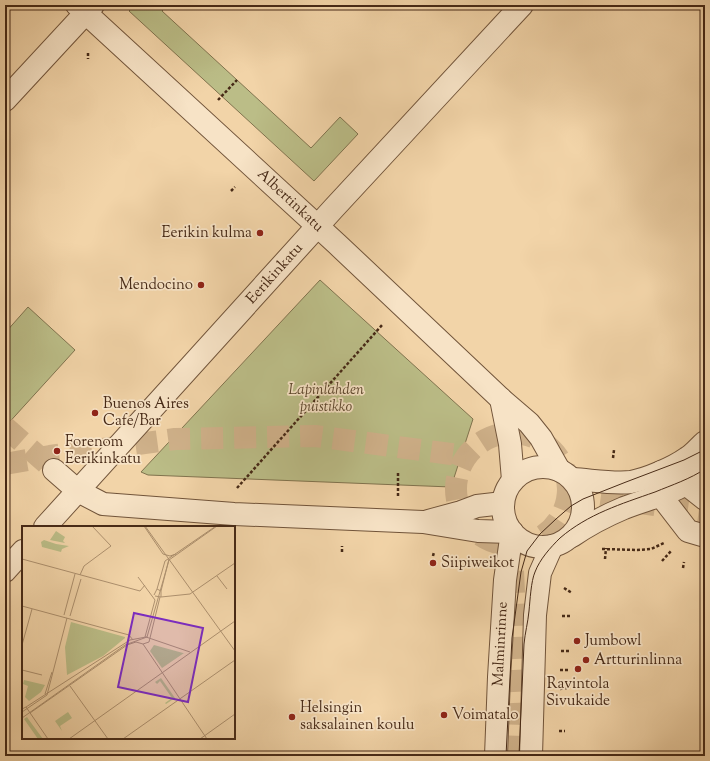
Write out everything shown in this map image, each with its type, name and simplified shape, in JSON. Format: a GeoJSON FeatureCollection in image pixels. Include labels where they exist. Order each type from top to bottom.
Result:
{"type":"FeatureCollection","features":[{"type":"Feature","properties":{"kind":"street","name":"Eerikinkatu"},"geometry":{"type":"LineString","coordinates":[[46,526],[317,227],[522,5]]}},
{"type":"Feature","properties":{"kind":"street","name":"Albertinkatu"},"geometry":{"type":"LineString","coordinates":[[85,8],[317,227],[529,423],[566,474]]}},
{"type":"Feature","properties":{"kind":"street"},"geometry":{"type":"LineString","coordinates":[[5,100],[85,8]]}},
{"type":"Feature","properties":{"kind":"street"},"geometry":{"type":"LineString","coordinates":[[501,398],[510,444],[513,480]]}},
{"type":"Feature","properties":{"kind":"street"},"geometry":{"type":"LineString","coordinates":[[705,442],[687,458],[673,467],[631,482],[611,482],[566,474],[549,467],[529,469],[520,474],[508,487],[503,503],[506,523],[512,532],[526,544],[543,548],[561,542],[586,526],[624,508],[661,496],[686,484],[697,478],[705,470]]}},
{"type":"Feature","properties":{"kind":"street"},"geometry":{"type":"LineString","coordinates":[[54,470],[78,492],[103,504],[241,514],[423,522],[478,532],[512,532]]}},
{"type":"Feature","properties":{"kind":"street"},"geometry":{"type":"LineString","coordinates":[[661,472],[686,484],[705,499]]}},
{"type":"Feature","properties":{"kind":"street"},"geometry":{"type":"LineString","coordinates":[[661,472],[661,496],[696,534]]}},
{"type":"Feature","properties":{"kind":"street"},"geometry":{"type":"LineString","coordinates":[[531,756],[535,615],[538,582],[540,573],[561,542],[578,529],[584,510],[583,500],[579,488],[566,474]]}},
{"type":"Feature","properties":{"kind":"street"},"geometry":{"type":"LineString","coordinates":[[423,522],[461,512],[477,506],[503,503]]}},
{"type":"Feature","properties":{"kind":"street","name":"Malminrinne"},"geometry":{"type":"LineString","coordinates":[[496,756],[505,580],[512,532]]}},
{"type":"Feature","properties":{"kind":"street"},"geometry":{"type":"LineString","coordinates":[[5,571],[22,552]]}},
{"type":"Feature","properties":{"kind":"path"},"geometry":{"type":"LineString","coordinates":[[88,52],[88,59]]}},
{"type":"Feature","properties":{"kind":"path"},"geometry":{"type":"LineString","coordinates":[[218,100],[237,80]]}},
{"type":"Feature","properties":{"kind":"path"},"geometry":{"type":"LineString","coordinates":[[231,191],[235,187]]}},
{"type":"Feature","properties":{"kind":"path"},"geometry":{"type":"LineString","coordinates":[[236,489],[383,324]]}},
{"type":"Feature","properties":{"kind":"path"},"geometry":{"type":"LineString","coordinates":[[398,473],[398,497]]}},
{"type":"Feature","properties":{"kind":"path"},"geometry":{"type":"LineString","coordinates":[[605,559],[606,548],[637,550],[651,548],[696,534]]}},
{"type":"Feature","properties":{"kind":"path"},"geometry":{"type":"LineString","coordinates":[[342,546],[342,552]]}},
{"type":"Feature","properties":{"kind":"path"},"geometry":{"type":"LineString","coordinates":[[433,556],[434,552]]}},
{"type":"Feature","properties":{"kind":"path"},"geometry":{"type":"LineString","coordinates":[[683,568],[684,562]]}},
{"type":"Feature","properties":{"kind":"path"},"geometry":{"type":"LineString","coordinates":[[703,570],[704,563]]}},
{"type":"Feature","properties":{"kind":"path"},"geometry":{"type":"LineString","coordinates":[[563,588],[572,593]]}},
{"type":"Feature","properties":{"kind":"path"},"geometry":{"type":"LineString","coordinates":[[5,609],[9,612]]}},
{"type":"Feature","properties":{"kind":"path"},"geometry":{"type":"LineString","coordinates":[[562,616],[571,616]]}},
{"type":"Feature","properties":{"kind":"path"},"geometry":{"type":"LineString","coordinates":[[561,651],[569,651]]}},
{"type":"Feature","properties":{"kind":"path"},"geometry":{"type":"LineString","coordinates":[[560,670],[568,670]]}},
{"type":"Feature","properties":{"kind":"path"},"geometry":{"type":"LineString","coordinates":[[560,689],[567,688]]}},
{"type":"Feature","properties":{"kind":"path"},"geometry":{"type":"LineString","coordinates":[[559,731],[565,731]]}},
{"type":"Feature","properties":{"kind":"green space"},"geometry":{"type":"Polygon","coordinates":[[[135,5],[167,5],[162,11],[311,148],[340,117],[358,134],[314,181],[129,11],[135,5]]]}},
{"type":"Feature","properties":{"kind":"green space","name":"Lapinlahden puistikko"},"geometry":{"type":"Polygon","coordinates":[[[320,280],[473,419],[451,487],[148,475],[141,472],[320,280]]]}},
{"type":"Feature","properties":{"kind":"green space"},"geometry":{"type":"Polygon","coordinates":[[[28,307],[75,350],[5,427],[5,333],[28,307]]]}},
{"type":"Feature","properties":{"kind":"tunnel"},"geometry":{"type":"LineString","coordinates":[[5,427],[47,464]]}},
{"type":"Feature","properties":{"kind":"tunnel"},"geometry":{"type":"LineString","coordinates":[[512,433],[523,434],[533,438],[543,443],[551,450],[558,458],[563,468],[567,478],[568,489],[567,500],[563,510],[558,520],[551,528],[543,535],[533,540],[523,544],[512,545],[501,544],[491,540],[481,535],[473,528],[466,520],[461,510],[457,500],[456,489],[457,478],[461,468],[466,458],[473,450],[481,443],[491,438],[501,434],[512,433]]}},
{"type":"Feature","properties":{"kind":"tunnel"},"geometry":{"type":"LineString","coordinates":[[5,464],[50,456],[175,439],[315,436],[466,456]]}},
{"type":"Feature","properties":{"kind":"tunnel"},"geometry":{"type":"LineString","coordinates":[[568,493],[705,512]]}},
{"type":"Feature","properties":{"kind":"tunnel"},"geometry":{"type":"LineString","coordinates":[[513,571],[520,720],[519,756]]}},
{"type":"Feature","properties":{"kind":"tram line"},"geometry":{"type":"LineString","coordinates":[[506,756],[512,638],[521,572],[527,551],[540,534],[556,519],[571,506],[583,499],[684,460],[705,448]]}},
{"type":"Feature","properties":{"kind":"tram line"},"geometry":{"type":"LineString","coordinates":[[519,756],[524,640],[529,615],[533,580],[537,567],[542,558],[560,538],[582,522],[605,510],[681,482],[705,469]]}},
{"type":"Feature","properties":{"kind":"place","name":"Eerikin kulma"},"geometry":{"type":"Point","coordinates":[260,233]}},
{"type":"Feature","properties":{"kind":"place","name":"Mendocino"},"geometry":{"type":"Point","coordinates":[201,285]}},
{"type":"Feature","properties":{"kind":"place","name":"Buenos Aires Cafe/Bar"},"geometry":{"type":"Point","coordinates":[95,413]}},
{"type":"Feature","properties":{"kind":"place","name":"Forenom Eerikinkatu"},"geometry":{"type":"Point","coordinates":[57,451]}},
{"type":"Feature","properties":{"kind":"place","name":"Siipiweikot"},"geometry":{"type":"Point","coordinates":[433,563]}},
{"type":"Feature","properties":{"kind":"place","name":"Jumbowl"},"geometry":{"type":"Point","coordinates":[577,641]}},
{"type":"Feature","properties":{"kind":"place","name":"Artturinlinna"},"geometry":{"type":"Point","coordinates":[586,660]}},
{"type":"Feature","properties":{"kind":"place","name":"Ravintola Sivukaide"},"geometry":{"type":"Point","coordinates":[578,669]}},
{"type":"Feature","properties":{"kind":"place","name":"Voimatalo"},"geometry":{"type":"Point","coordinates":[444,715]}},
{"type":"Feature","properties":{"kind":"place","name":"Helsingin saksalainen koulu"},"geometry":{"type":"Point","coordinates":[292,717]}}]}
